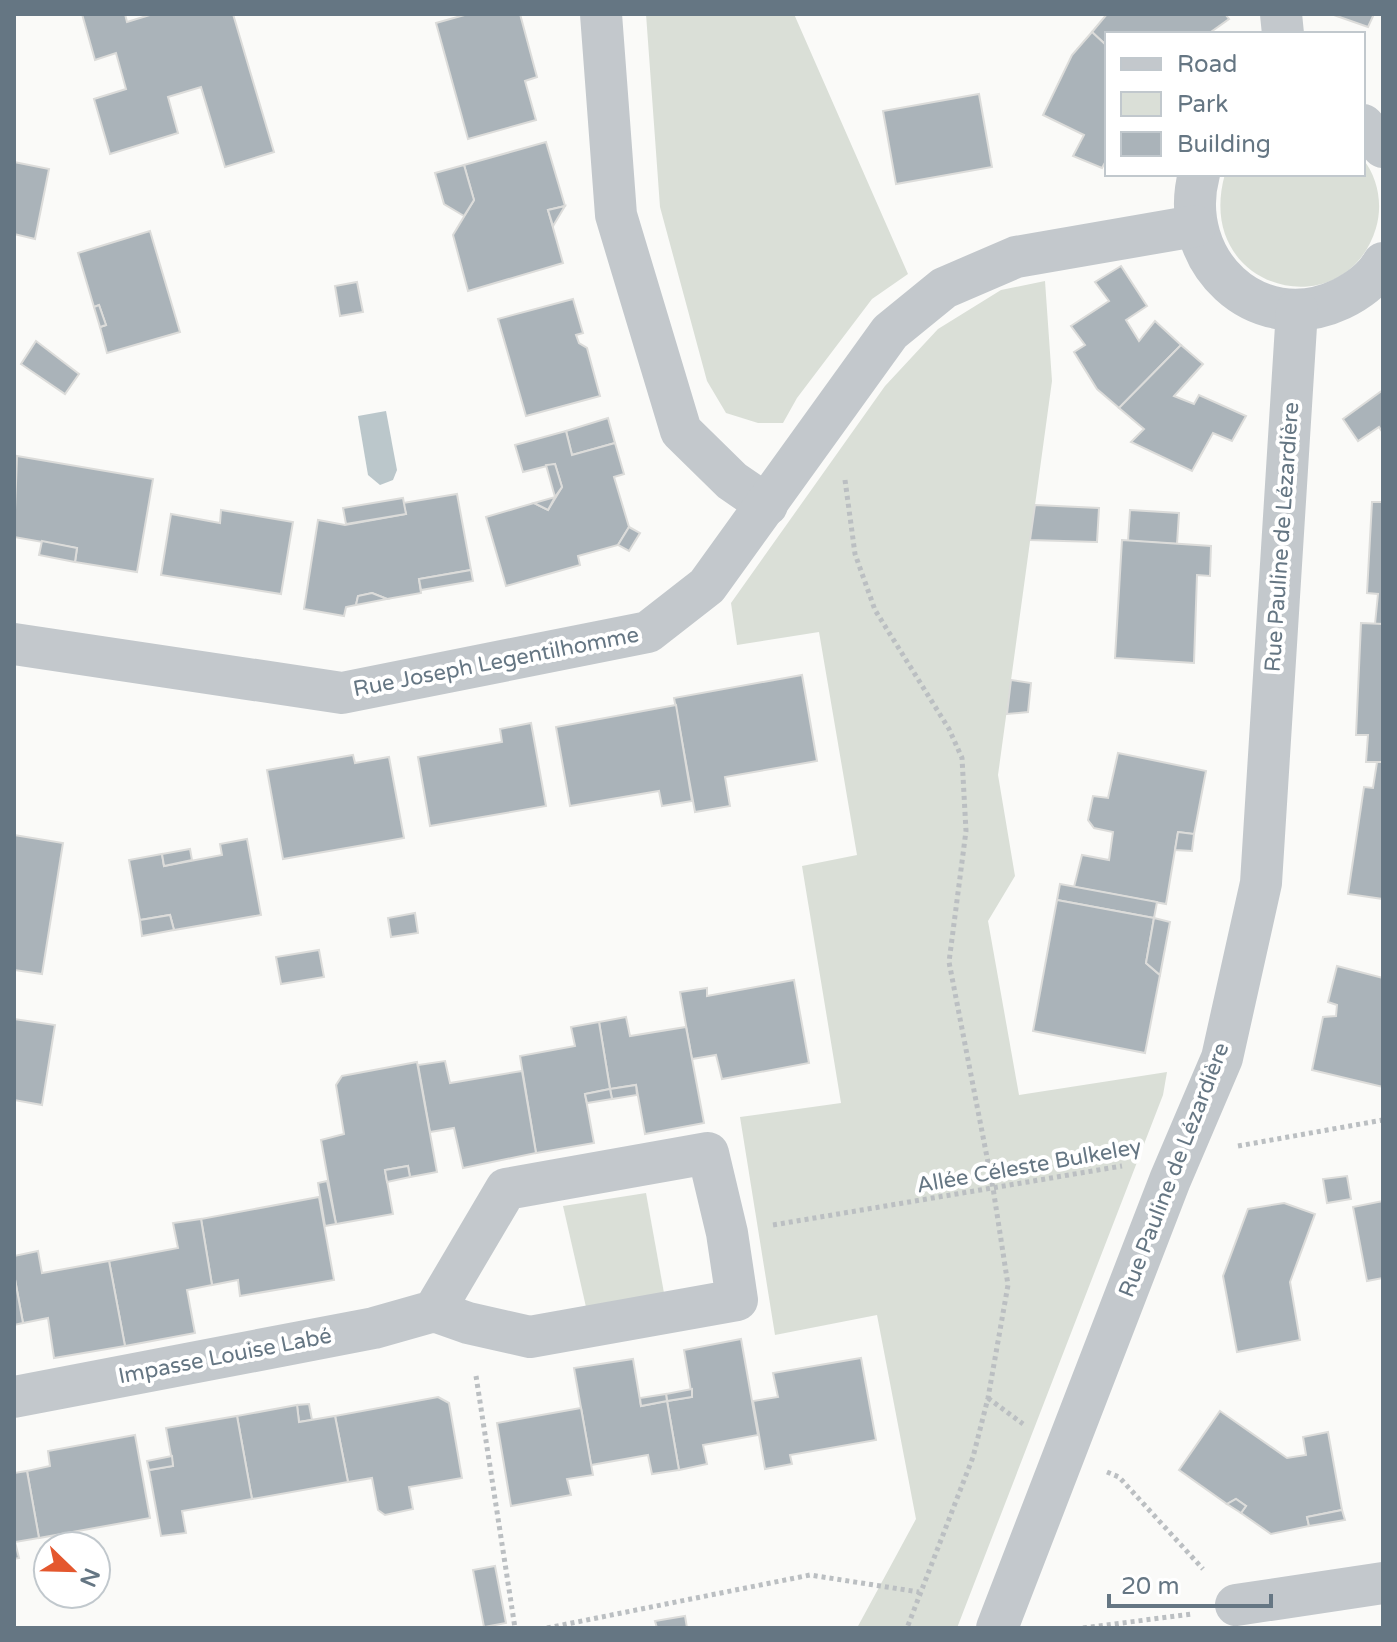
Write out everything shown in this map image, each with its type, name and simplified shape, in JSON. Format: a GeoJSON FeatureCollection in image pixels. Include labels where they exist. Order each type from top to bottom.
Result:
{"type":"FeatureCollection","features":[{"type":"Feature","properties":{"kind":"street"},"geometry":{"type":"LineString","coordinates":[[601,14],[616,215],[681,431],[732,481],[767,505]]}},
{"type":"Feature","properties":{"kind":"street"},"geometry":{"type":"LineString","coordinates":[[1365,127],[1383,147]]}},
{"type":"Feature","properties":{"kind":"street"},"geometry":{"type":"LineString","coordinates":[[1199,176],[1194,195],[1195,226],[1208,259],[1231,286],[1261,304],[1297,310],[1327,305],[1355,292],[1383,263]]}},
{"type":"Feature","properties":{"kind":"street","name":"Rue Joseph Legentilhomme"},"geometry":{"type":"LineString","coordinates":[[14,644],[342,693],[648,632],[707,586],[890,332],[944,288],[1016,257],[1195,226]]}},
{"type":"Feature","properties":{"kind":"street","name":"Rue Pauline de Lézardière"},"geometry":{"type":"LineString","coordinates":[[997,1628],[1180,1157],[1222,1058],[1261,883],[1297,310]]}},
{"type":"Feature","properties":{"kind":"street","name":"Impasse Louise Labé"},"geometry":{"type":"LineString","coordinates":[[14,1397],[374,1328],[451,1317],[530,1337],[737,1300],[727,1233],[708,1153],[506,1189],[451,1317]]}},
{"type":"Feature","properties":{"kind":"street"},"geometry":{"type":"LineString","coordinates":[[1236,1605],[1383,1583]]}},
{"type":"Feature","properties":{"kind":"path"},"geometry":{"type":"LineString","coordinates":[[816,432],[843,454],[855,554],[875,610],[949,729],[962,758],[966,831],[949,962],[993,1188],[1008,1285],[991,1384],[973,1457],[907,1628]]}},
{"type":"Feature","properties":{"kind":"path","name":"Allée Céleste Bulkeley"},"geometry":{"type":"LineString","coordinates":[[727,1233],[1383,1120]]}},
{"type":"Feature","properties":{"kind":"path"},"geometry":{"type":"LineString","coordinates":[[451,1317],[515,1628]]}},
{"type":"Feature","properties":{"kind":"path"},"geometry":{"type":"LineString","coordinates":[[1064,1454],[1119,1477],[1236,1605]]}},
{"type":"Feature","properties":{"kind":"path"},"geometry":{"type":"LineString","coordinates":[[547,1628],[810,1575],[919,1592]]}},
{"type":"Feature","properties":{"kind":"path"},"geometry":{"type":"LineString","coordinates":[[1083,1628],[1236,1605]]}},
{"type":"Feature","properties":{"kind":"green space"},"geometry":{"type":"Polygon","coordinates":[[[646,14],[794,14],[908,274],[872,299],[797,398],[783,423],[758,423],[726,413],[707,381],[660,207],[646,14]]]}},
{"type":"Feature","properties":{"kind":"green space"},"geometry":{"type":"Polygon","coordinates":[[[1365,162],[1378,192],[1376,228],[1359,260],[1335,279],[1306,287],[1276,283],[1250,269],[1230,246],[1221,214],[1225,176],[1365,176],[1365,162]]]}},
{"type":"Feature","properties":{"kind":"green space"},"geometry":{"type":"Polygon","coordinates":[[[1045,281],[1052,381],[998,775],[1015,876],[988,921],[1019,1095],[1167,1072],[1163,1095],[957,1628],[857,1628],[916,1519],[877,1315],[775,1335],[740,1117],[841,1103],[802,866],[857,855],[819,632],[737,645],[731,603],[885,386],[938,329],[1001,290],[1045,281]]]}},
{"type":"Feature","properties":{"kind":"green space"},"geometry":{"type":"Polygon","coordinates":[[[646,1193],[664,1293],[586,1307],[563,1206],[646,1193]]]}},
{"type":"Feature","properties":{"kind":"shaded area"},"geometry":{"type":"Polygon","coordinates":[[[386,411],[397,470],[393,480],[380,485],[368,475],[358,416],[386,411]]]}},
{"type":"Feature","properties":{"kind":"building"},"geometry":{"type":"Polygon","coordinates":[[[82,14],[125,14],[127,22],[153,14],[233,14],[274,152],[225,167],[201,87],[168,97],[178,133],[110,154],[94,99],[126,89],[116,53],[95,60],[82,14]]]}},
{"type":"Feature","properties":{"kind":"building"},"geometry":{"type":"Polygon","coordinates":[[[468,14],[520,14],[537,77],[525,81],[536,120],[468,139],[436,23],[468,14]]]}},
{"type":"Feature","properties":{"kind":"building"},"geometry":{"type":"Polygon","coordinates":[[[1107,14],[1225,14],[1229,19],[1211,32],[1105,32],[1105,44],[1092,32],[1107,14]]]}},
{"type":"Feature","properties":{"kind":"building"},"geometry":{"type":"Polygon","coordinates":[[[1331,14],[1374,14],[1368,27],[1331,14]]]}},
{"type":"Feature","properties":{"kind":"building"},"geometry":{"type":"Polygon","coordinates":[[[1092,32],[1105,44],[1105,163],[1102,168],[1073,156],[1084,135],[1043,115],[1072,55],[1092,32]]]}},
{"type":"Feature","properties":{"kind":"building"},"geometry":{"type":"Polygon","coordinates":[[[979,94],[992,167],[896,184],[883,111],[979,94]]]}},
{"type":"Feature","properties":{"kind":"building"},"geometry":{"type":"Polygon","coordinates":[[[546,142],[565,206],[548,210],[563,263],[468,291],[453,235],[474,200],[464,165],[546,142]]]}},
{"type":"Feature","properties":{"kind":"building"},"geometry":{"type":"Polygon","coordinates":[[[14,162],[49,169],[35,239],[14,234],[14,162]]]}},
{"type":"Feature","properties":{"kind":"building"},"geometry":{"type":"Polygon","coordinates":[[[464,165],[474,200],[464,216],[444,204],[435,173],[464,165]]]}},
{"type":"Feature","properties":{"kind":"building"},"geometry":{"type":"Polygon","coordinates":[[[565,206],[553,226],[548,210],[565,206]]]}},
{"type":"Feature","properties":{"kind":"building"},"geometry":{"type":"Polygon","coordinates":[[[150,231],[180,332],[107,353],[100,327],[106,325],[99,305],[94,307],[78,253],[150,231]]]}},
{"type":"Feature","properties":{"kind":"building"},"geometry":{"type":"Polygon","coordinates":[[[1121,266],[1147,306],[1126,320],[1139,341],[1155,321],[1181,345],[1119,408],[1097,389],[1074,352],[1085,345],[1071,326],[1109,301],[1095,282],[1121,266]]]}},
{"type":"Feature","properties":{"kind":"building"},"geometry":{"type":"Polygon","coordinates":[[[357,282],[363,312],[340,316],[335,286],[357,282]]]}},
{"type":"Feature","properties":{"kind":"building"},"geometry":{"type":"Polygon","coordinates":[[[573,299],[583,333],[576,335],[579,343],[587,348],[600,396],[526,416],[498,319],[573,299]]]}},
{"type":"Feature","properties":{"kind":"building"},"geometry":{"type":"Polygon","coordinates":[[[99,305],[106,325],[100,327],[94,307],[99,305]]]}},
{"type":"Feature","properties":{"kind":"building"},"geometry":{"type":"Polygon","coordinates":[[[36,341],[79,374],[65,394],[21,364],[36,341]]]}},
{"type":"Feature","properties":{"kind":"building"},"geometry":{"type":"Polygon","coordinates":[[[1181,345],[1203,364],[1174,396],[1194,404],[1199,395],[1246,416],[1232,441],[1213,433],[1192,471],[1131,442],[1144,429],[1119,408],[1181,345]]]}},
{"type":"Feature","properties":{"kind":"building"},"geometry":{"type":"Polygon","coordinates":[[[1383,390],[1383,433],[1379,427],[1358,441],[1343,419],[1383,390]]]}},
{"type":"Feature","properties":{"kind":"building"},"geometry":{"type":"Polygon","coordinates":[[[608,418],[615,443],[572,455],[566,431],[608,418]]]}},
{"type":"Feature","properties":{"kind":"building"},"geometry":{"type":"Polygon","coordinates":[[[566,431],[572,455],[615,443],[624,474],[614,477],[629,527],[618,545],[578,556],[580,565],[506,586],[486,517],[534,503],[548,510],[562,487],[555,464],[523,472],[515,445],[566,431]]]}},
{"type":"Feature","properties":{"kind":"building"},"geometry":{"type":"Polygon","coordinates":[[[17,456],[153,479],[137,572],[75,562],[77,548],[14,537],[17,456]]]}},
{"type":"Feature","properties":{"kind":"building"},"geometry":{"type":"Polygon","coordinates":[[[555,464],[562,487],[555,497],[546,465],[555,464]]]}},
{"type":"Feature","properties":{"kind":"building"},"geometry":{"type":"Polygon","coordinates":[[[457,494],[471,570],[419,579],[421,593],[387,599],[372,593],[358,596],[356,605],[346,607],[344,616],[304,609],[318,520],[345,525],[406,514],[403,503],[457,494]]]}},
{"type":"Feature","properties":{"kind":"building"},"geometry":{"type":"Polygon","coordinates":[[[555,497],[548,510],[534,503],[555,497]]]}},
{"type":"Feature","properties":{"kind":"building"},"geometry":{"type":"Polygon","coordinates":[[[403,498],[406,514],[346,524],[343,508],[403,498]]]}},
{"type":"Feature","properties":{"kind":"building"},"geometry":{"type":"Polygon","coordinates":[[[1372,502],[1383,502],[1383,624],[1375,624],[1378,594],[1367,593],[1372,502]]]}},
{"type":"Feature","properties":{"kind":"building"},"geometry":{"type":"Polygon","coordinates":[[[1035,505],[1099,508],[1097,542],[1030,540],[1035,505]]]}},
{"type":"Feature","properties":{"kind":"building"},"geometry":{"type":"Polygon","coordinates":[[[221,510],[293,522],[281,594],[161,575],[171,514],[220,523],[221,510]]]}},
{"type":"Feature","properties":{"kind":"building"},"geometry":{"type":"Polygon","coordinates":[[[1130,510],[1179,513],[1177,544],[1128,541],[1130,510]]]}},
{"type":"Feature","properties":{"kind":"building"},"geometry":{"type":"Polygon","coordinates":[[[629,527],[640,533],[629,551],[618,545],[629,527]]]}},
{"type":"Feature","properties":{"kind":"building"},"geometry":{"type":"Polygon","coordinates":[[[1122,540],[1211,546],[1210,576],[1197,575],[1194,663],[1115,658],[1122,540]]]}},
{"type":"Feature","properties":{"kind":"building"},"geometry":{"type":"Polygon","coordinates":[[[42,541],[77,548],[75,562],[39,555],[42,541]]]}},
{"type":"Feature","properties":{"kind":"building"},"geometry":{"type":"Polygon","coordinates":[[[471,570],[473,581],[421,590],[419,579],[471,570]]]}},
{"type":"Feature","properties":{"kind":"building"},"geometry":{"type":"Polygon","coordinates":[[[372,593],[387,599],[356,605],[358,596],[372,593]]]}},
{"type":"Feature","properties":{"kind":"building"},"geometry":{"type":"Polygon","coordinates":[[[1361,623],[1383,624],[1383,762],[1366,762],[1368,735],[1356,735],[1361,623]]]}},
{"type":"Feature","properties":{"kind":"building"},"geometry":{"type":"Polygon","coordinates":[[[802,675],[817,761],[725,777],[730,806],[695,812],[674,698],[802,675]]]}},
{"type":"Feature","properties":{"kind":"building"},"geometry":{"type":"Polygon","coordinates":[[[1011,680],[1031,683],[1028,712],[1007,714],[1011,680]]]}},
{"type":"Feature","properties":{"kind":"building"},"geometry":{"type":"Polygon","coordinates":[[[676,705],[692,801],[662,806],[659,791],[570,806],[556,727],[676,705]]]}},
{"type":"Feature","properties":{"kind":"building"},"geometry":{"type":"Polygon","coordinates":[[[531,723],[546,806],[430,826],[418,757],[502,742],[500,729],[531,723]]]}},
{"type":"Feature","properties":{"kind":"building"},"geometry":{"type":"Polygon","coordinates":[[[1118,753],[1206,771],[1194,834],[1178,832],[1166,904],[1074,887],[1082,855],[1109,860],[1113,832],[1094,828],[1088,820],[1093,796],[1108,798],[1118,753]]]}},
{"type":"Feature","properties":{"kind":"building"},"geometry":{"type":"Polygon","coordinates":[[[353,755],[355,763],[389,757],[404,838],[283,859],[267,770],[353,755]]]}},
{"type":"Feature","properties":{"kind":"building"},"geometry":{"type":"Polygon","coordinates":[[[1377,762],[1383,762],[1383,899],[1348,894],[1364,787],[1373,788],[1377,762]]]}},
{"type":"Feature","properties":{"kind":"building"},"geometry":{"type":"Polygon","coordinates":[[[1178,832],[1194,834],[1192,851],[1175,850],[1178,832]]]}},
{"type":"Feature","properties":{"kind":"building"},"geometry":{"type":"Polygon","coordinates":[[[14,835],[63,843],[42,974],[14,970],[14,835]]]}},
{"type":"Feature","properties":{"kind":"building"},"geometry":{"type":"Polygon","coordinates":[[[247,839],[261,915],[174,930],[170,915],[140,920],[129,860],[162,854],[164,866],[222,855],[220,844],[247,839]]]}},
{"type":"Feature","properties":{"kind":"building"},"geometry":{"type":"Polygon","coordinates":[[[190,849],[192,860],[164,866],[162,854],[190,849]]]}},
{"type":"Feature","properties":{"kind":"building"},"geometry":{"type":"Polygon","coordinates":[[[1060,884],[1157,902],[1154,918],[1057,900],[1060,884]]]}},
{"type":"Feature","properties":{"kind":"building"},"geometry":{"type":"Polygon","coordinates":[[[1057,900],[1154,918],[1146,963],[1160,975],[1145,1053],[1033,1031],[1057,900]]]}},
{"type":"Feature","properties":{"kind":"building"},"geometry":{"type":"Polygon","coordinates":[[[415,913],[418,933],[391,937],[388,918],[415,913]]]}},
{"type":"Feature","properties":{"kind":"building"},"geometry":{"type":"Polygon","coordinates":[[[170,915],[174,930],[142,936],[140,920],[170,915]]]}},
{"type":"Feature","properties":{"kind":"building"},"geometry":{"type":"Polygon","coordinates":[[[1154,918],[1170,922],[1160,975],[1146,963],[1154,918]]]}},
{"type":"Feature","properties":{"kind":"building"},"geometry":{"type":"Polygon","coordinates":[[[319,950],[324,977],[281,984],[276,957],[319,950]]]}},
{"type":"Feature","properties":{"kind":"building"},"geometry":{"type":"Polygon","coordinates":[[[1337,966],[1383,978],[1383,1087],[1312,1070],[1323,1017],[1336,1016],[1337,1005],[1328,1002],[1337,966]]]}},
{"type":"Feature","properties":{"kind":"building"},"geometry":{"type":"Polygon","coordinates":[[[794,980],[809,1063],[722,1079],[716,1055],[692,1059],[680,992],[707,988],[707,996],[794,980]]]}},
{"type":"Feature","properties":{"kind":"building"},"geometry":{"type":"Polygon","coordinates":[[[626,1017],[630,1036],[686,1027],[704,1123],[645,1134],[636,1085],[610,1089],[599,1022],[626,1017]]]}},
{"type":"Feature","properties":{"kind":"building"},"geometry":{"type":"Polygon","coordinates":[[[14,1019],[55,1025],[42,1105],[14,1100],[14,1019]]]}},
{"type":"Feature","properties":{"kind":"building"},"geometry":{"type":"Polygon","coordinates":[[[599,1022],[610,1089],[585,1094],[594,1143],[536,1153],[520,1056],[575,1046],[571,1027],[599,1022]]]}},
{"type":"Feature","properties":{"kind":"building"},"geometry":{"type":"Polygon","coordinates":[[[445,1061],[450,1083],[522,1071],[536,1153],[463,1168],[454,1128],[430,1132],[418,1065],[445,1061]]]}},
{"type":"Feature","properties":{"kind":"building"},"geometry":{"type":"Polygon","coordinates":[[[417,1062],[437,1172],[410,1177],[408,1166],[385,1170],[393,1214],[336,1224],[321,1140],[344,1134],[336,1085],[342,1076],[417,1062]]]}},
{"type":"Feature","properties":{"kind":"building"},"geometry":{"type":"Polygon","coordinates":[[[636,1085],[637,1095],[612,1099],[610,1089],[636,1085]]]}},
{"type":"Feature","properties":{"kind":"building"},"geometry":{"type":"Polygon","coordinates":[[[610,1089],[612,1099],[587,1103],[585,1094],[610,1089]]]}},
{"type":"Feature","properties":{"kind":"building"},"geometry":{"type":"Polygon","coordinates":[[[408,1166],[410,1177],[387,1182],[385,1170],[408,1166]]]}},
{"type":"Feature","properties":{"kind":"building"},"geometry":{"type":"Polygon","coordinates":[[[1347,1176],[1351,1199],[1327,1203],[1323,1179],[1347,1176]]]}},
{"type":"Feature","properties":{"kind":"building"},"geometry":{"type":"Polygon","coordinates":[[[327,1181],[336,1224],[325,1226],[318,1183],[327,1181]]]}},
{"type":"Feature","properties":{"kind":"building"},"geometry":{"type":"Polygon","coordinates":[[[319,1197],[334,1280],[240,1296],[238,1280],[212,1285],[201,1219],[319,1197]]]}},
{"type":"Feature","properties":{"kind":"building"},"geometry":{"type":"Polygon","coordinates":[[[1383,1201],[1383,1278],[1367,1281],[1353,1207],[1383,1201]]]}},
{"type":"Feature","properties":{"kind":"building"},"geometry":{"type":"Polygon","coordinates":[[[1284,1203],[1315,1214],[1290,1282],[1300,1340],[1237,1352],[1223,1276],[1248,1209],[1284,1203]]]}},
{"type":"Feature","properties":{"kind":"building"},"geometry":{"type":"Polygon","coordinates":[[[201,1219],[212,1285],[187,1290],[195,1333],[125,1346],[109,1261],[178,1248],[173,1223],[201,1219]]]}},
{"type":"Feature","properties":{"kind":"building"},"geometry":{"type":"Polygon","coordinates":[[[38,1251],[42,1273],[109,1261],[125,1346],[54,1358],[48,1318],[23,1323],[14,1274],[14,1256],[38,1251]]]}},
{"type":"Feature","properties":{"kind":"building"},"geometry":{"type":"Polygon","coordinates":[[[14,1274],[23,1323],[14,1325],[14,1274]]]}},
{"type":"Feature","properties":{"kind":"building"},"geometry":{"type":"Polygon","coordinates":[[[741,1339],[758,1435],[703,1445],[707,1464],[679,1470],[667,1401],[692,1397],[684,1350],[741,1339]]]}},
{"type":"Feature","properties":{"kind":"building"},"geometry":{"type":"Polygon","coordinates":[[[861,1358],[876,1440],[790,1455],[792,1464],[765,1469],[753,1401],[778,1397],[773,1373],[861,1358]]]}},
{"type":"Feature","properties":{"kind":"building"},"geometry":{"type":"Polygon","coordinates":[[[633,1359],[641,1406],[667,1401],[679,1470],[652,1474],[648,1455],[591,1465],[574,1368],[633,1359]]]}},
{"type":"Feature","properties":{"kind":"building"},"geometry":{"type":"Polygon","coordinates":[[[692,1389],[692,1397],[667,1401],[666,1394],[692,1389]]]}},
{"type":"Feature","properties":{"kind":"building"},"geometry":{"type":"Polygon","coordinates":[[[666,1394],[667,1401],[641,1406],[640,1398],[666,1394]]]}},
{"type":"Feature","properties":{"kind":"building"},"geometry":{"type":"Polygon","coordinates":[[[438,1397],[449,1403],[462,1478],[409,1487],[413,1509],[385,1515],[378,1510],[372,1478],[348,1482],[335,1416],[438,1397]]]}},
{"type":"Feature","properties":{"kind":"building"},"geometry":{"type":"Polygon","coordinates":[[[309,1404],[312,1420],[299,1422],[297,1405],[309,1404]]]}},
{"type":"Feature","properties":{"kind":"building"},"geometry":{"type":"Polygon","coordinates":[[[297,1405],[299,1422],[335,1416],[348,1482],[252,1499],[237,1416],[297,1405]]]}},
{"type":"Feature","properties":{"kind":"building"},"geometry":{"type":"Polygon","coordinates":[[[581,1408],[593,1475],[567,1479],[571,1495],[511,1506],[497,1423],[581,1408]]]}},
{"type":"Feature","properties":{"kind":"building"},"geometry":{"type":"Polygon","coordinates":[[[1220,1411],[1287,1458],[1306,1455],[1303,1437],[1328,1432],[1342,1510],[1307,1517],[1309,1526],[1271,1534],[1241,1513],[1246,1506],[1236,1499],[1227,1504],[1179,1470],[1220,1411]]]}},
{"type":"Feature","properties":{"kind":"building"},"geometry":{"type":"Polygon","coordinates":[[[237,1416],[252,1499],[182,1511],[186,1533],[161,1536],[149,1470],[173,1466],[166,1428],[237,1416]]]}},
{"type":"Feature","properties":{"kind":"building"},"geometry":{"type":"Polygon","coordinates":[[[135,1435],[150,1518],[83,1530],[38,1530],[27,1471],[50,1466],[48,1451],[135,1435]]]}},
{"type":"Feature","properties":{"kind":"building"},"geometry":{"type":"Polygon","coordinates":[[[172,1456],[173,1466],[149,1470],[147,1461],[172,1456]]]}},
{"type":"Feature","properties":{"kind":"building"},"geometry":{"type":"Polygon","coordinates":[[[27,1471],[38,1530],[32,1530],[32,1539],[15,1542],[19,1558],[14,1559],[14,1473],[27,1471]]]}},
{"type":"Feature","properties":{"kind":"building"},"geometry":{"type":"Polygon","coordinates":[[[1236,1499],[1246,1506],[1241,1513],[1227,1504],[1236,1499]]]}},
{"type":"Feature","properties":{"kind":"building"},"geometry":{"type":"Polygon","coordinates":[[[1342,1510],[1345,1520],[1309,1526],[1307,1517],[1342,1510]]]}},
{"type":"Feature","properties":{"kind":"building"},"geometry":{"type":"Polygon","coordinates":[[[495,1566],[506,1623],[484,1627],[473,1570],[495,1566]]]}},
{"type":"Feature","properties":{"kind":"building"},"geometry":{"type":"Polygon","coordinates":[[[685,1616],[687,1628],[657,1628],[655,1621],[685,1616]]]}}]}
